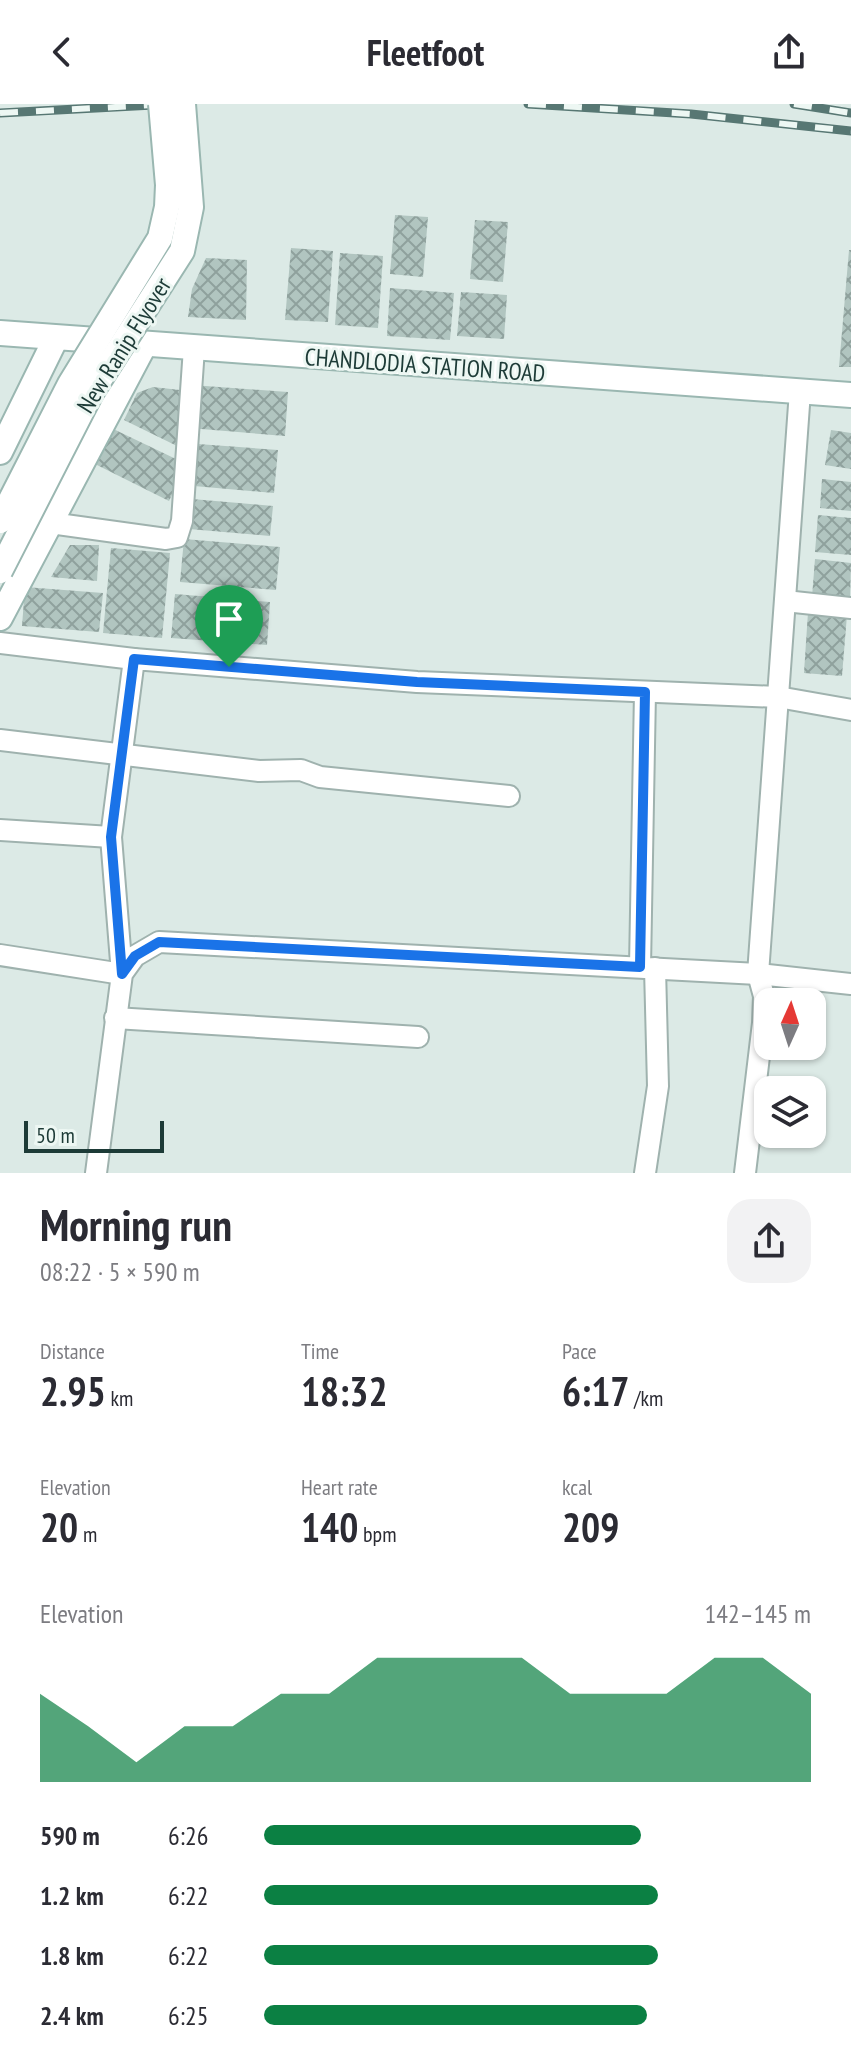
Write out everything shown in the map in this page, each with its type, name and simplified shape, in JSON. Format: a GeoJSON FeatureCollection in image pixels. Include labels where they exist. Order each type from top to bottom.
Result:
{"type":"FeatureCollection","features":[{"type":"Feature","properties":{"kind":"street","name":"New Ranip Flyover"},"geometry":{"type":"LineString","coordinates":[[0,521],[70,384],[160,238],[168,185],[161,104]]}},
{"type":"Feature","properties":{"kind":"street","name":"New Ranip Flyover"},"geometry":{"type":"LineString","coordinates":[[0,571],[91,393],[182,251],[191,207],[183,104]]}},
{"type":"Feature","properties":{"kind":"street","name":"CHANDLODIA STATION ROAD"},"geometry":{"type":"LineString","coordinates":[[0,333],[851,395]]}},
{"type":"Feature","properties":{"kind":"street"},"geometry":{"type":"LineString","coordinates":[[0,452],[56,338]]}},
{"type":"Feature","properties":{"kind":"street"},"geometry":{"type":"LineString","coordinates":[[0,618],[145,344]]}},
{"type":"Feature","properties":{"kind":"street"},"geometry":{"type":"LineString","coordinates":[[0,512],[50,524],[166,539],[177,537],[182,521],[194,348]]}},
{"type":"Feature","properties":{"kind":"street"},"geometry":{"type":"LineString","coordinates":[[745,1173],[763,1023],[764,996],[758,974],[800,391]]}},
{"type":"Feature","properties":{"kind":"street"},"geometry":{"type":"LineString","coordinates":[[785,601],[851,608]]}},
{"type":"Feature","properties":{"kind":"street"},"geometry":{"type":"LineString","coordinates":[[0,643],[134,659],[417,682],[778,697],[851,710]]}},
{"type":"Feature","properties":{"kind":"street"},"geometry":{"type":"LineString","coordinates":[[96,1173],[122,974],[111,837],[134,659]]}},
{"type":"Feature","properties":{"kind":"street"},"geometry":{"type":"LineString","coordinates":[[645,692],[648,968],[658,1086],[645,1173]]}},
{"type":"Feature","properties":{"kind":"street"},"geometry":{"type":"LineString","coordinates":[[0,740],[259,771],[301,770],[320,777],[509,796]]}},
{"type":"Feature","properties":{"kind":"street"},"geometry":{"type":"LineString","coordinates":[[0,830],[111,837]]}},
{"type":"Feature","properties":{"kind":"street"},"geometry":{"type":"LineString","coordinates":[[122,974],[135,956],[159,942],[758,974],[851,984]]}},
{"type":"Feature","properties":{"kind":"street"},"geometry":{"type":"LineString","coordinates":[[0,955],[122,974]]}},
{"type":"Feature","properties":{"kind":"street"},"geometry":{"type":"LineString","coordinates":[[115,1018],[418,1037]]}},
{"type":"Feature","properties":{"kind":"building"},"geometry":{"type":"Polygon","coordinates":[[[395,215],[428,217],[423,277],[390,274],[395,215]]]}},
{"type":"Feature","properties":{"kind":"building"},"geometry":{"type":"Polygon","coordinates":[[[475,220],[508,222],[503,282],[470,279],[475,220]]]}},
{"type":"Feature","properties":{"kind":"building"},"geometry":{"type":"Polygon","coordinates":[[[291,248],[333,251],[328,322],[285,320],[291,248]]]}},
{"type":"Feature","properties":{"kind":"building"},"geometry":{"type":"Polygon","coordinates":[[[849,250],[851,367],[839,367],[849,250]]]}},
{"type":"Feature","properties":{"kind":"building"},"geometry":{"type":"Polygon","coordinates":[[[340,253],[383,256],[378,328],[335,325],[340,253]]]}},
{"type":"Feature","properties":{"kind":"building"},"geometry":{"type":"Polygon","coordinates":[[[206,258],[247,260],[246,320],[188,317],[192,289],[206,258]]]}},
{"type":"Feature","properties":{"kind":"building"},"geometry":{"type":"Polygon","coordinates":[[[390,288],[454,293],[450,340],[387,336],[390,288]]]}},
{"type":"Feature","properties":{"kind":"building"},"geometry":{"type":"Polygon","coordinates":[[[461,292],[507,295],[504,339],[457,336],[461,292]]]}},
{"type":"Feature","properties":{"kind":"building"},"geometry":{"type":"Polygon","coordinates":[[[192,385],[288,392],[285,436],[189,428],[192,385]]]}},
{"type":"Feature","properties":{"kind":"building"},"geometry":{"type":"Polygon","coordinates":[[[153,387],[180,390],[177,446],[124,420],[137,393],[153,387]]]}},
{"type":"Feature","properties":{"kind":"building"},"geometry":{"type":"Polygon","coordinates":[[[107,426],[178,460],[177,484],[169,501],[87,460],[107,426]]]}},
{"type":"Feature","properties":{"kind":"building"},"geometry":{"type":"Polygon","coordinates":[[[831,430],[851,433],[851,469],[825,465],[831,430]]]}},
{"type":"Feature","properties":{"kind":"building"},"geometry":{"type":"Polygon","coordinates":[[[198,444],[278,450],[274,493],[194,486],[198,444]]]}},
{"type":"Feature","properties":{"kind":"building"},"geometry":{"type":"Polygon","coordinates":[[[822,479],[851,482],[851,511],[820,508],[822,479]]]}},
{"type":"Feature","properties":{"kind":"building"},"geometry":{"type":"Polygon","coordinates":[[[192,499],[273,506],[270,536],[189,529],[192,499]]]}},
{"type":"Feature","properties":{"kind":"building"},"geometry":{"type":"Polygon","coordinates":[[[818,515],[851,518],[851,555],[815,552],[818,515]]]}},
{"type":"Feature","properties":{"kind":"building"},"geometry":{"type":"Polygon","coordinates":[[[184,539],[280,547],[276,590],[180,582],[184,539]]]}},
{"type":"Feature","properties":{"kind":"building"},"geometry":{"type":"Polygon","coordinates":[[[70,545],[99,545],[97,581],[51,577],[70,545]]]}},
{"type":"Feature","properties":{"kind":"building"},"geometry":{"type":"Polygon","coordinates":[[[111,548],[170,553],[162,638],[103,633],[111,548]]]}},
{"type":"Feature","properties":{"kind":"building"},"geometry":{"type":"Polygon","coordinates":[[[815,559],[851,563],[850,600],[812,597],[815,559]]]}},
{"type":"Feature","properties":{"kind":"building"},"geometry":{"type":"Polygon","coordinates":[[[25,587],[103,593],[99,632],[22,626],[25,587]]]}},
{"type":"Feature","properties":{"kind":"building"},"geometry":{"type":"Polygon","coordinates":[[[175,594],[270,602],[267,645],[171,638],[175,594]]]}},
{"type":"Feature","properties":{"kind":"building"},"geometry":{"type":"Polygon","coordinates":[[[808,612],[847,615],[842,676],[804,673],[808,612]]]}},
{"type":"Feature","properties":{"kind":"railway"},"geometry":{"type":"LineString","coordinates":[[0,113],[173,104]]}},
{"type":"Feature","properties":{"kind":"railway"},"geometry":{"type":"LineString","coordinates":[[528,104],[691,114],[851,131]]}},
{"type":"Feature","properties":{"kind":"railway"},"geometry":{"type":"LineString","coordinates":[[794,104],[851,113]]}},
{"type":"Feature","properties":{"kind":"route"},"geometry":{"type":"LineString","coordinates":[[134,659],[229,667],[417,682],[645,692],[640,967],[159,942],[135,956],[122,974],[111,837],[134,659]]}}]}
